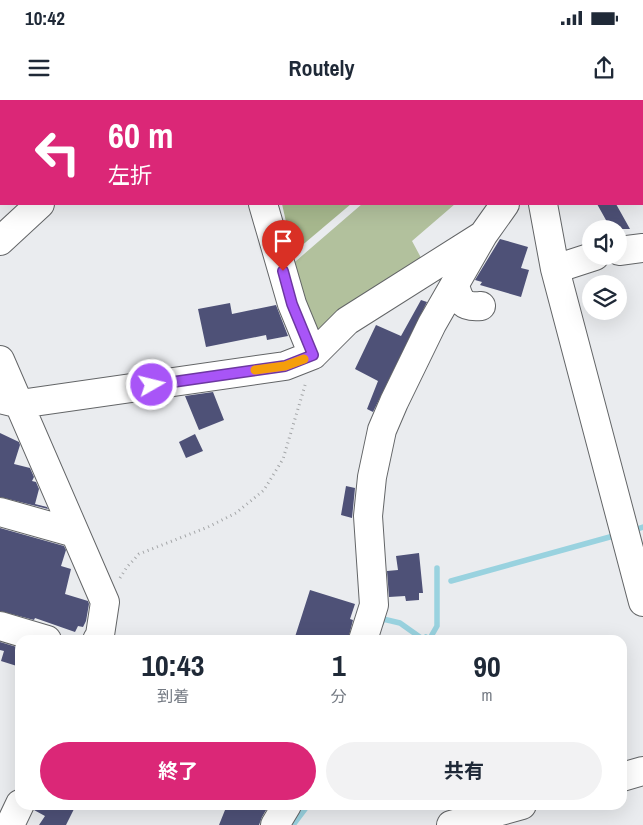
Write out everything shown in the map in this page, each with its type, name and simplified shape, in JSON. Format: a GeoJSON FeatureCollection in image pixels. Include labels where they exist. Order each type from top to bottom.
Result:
{"type":"FeatureCollection","features":[{"type":"Feature","properties":{"kind":"street"},"geometry":{"type":"LineString","coordinates":[[0,241],[39,205]]}},
{"type":"Feature","properties":{"kind":"street"},"geometry":{"type":"LineString","coordinates":[[263,205],[292,304],[313,355]]}},
{"type":"Feature","properties":{"kind":"street"},"geometry":{"type":"LineString","coordinates":[[365,635],[374,605],[368,516],[372,478],[382,430],[410,367],[432,324],[483,236],[504,205]]}},
{"type":"Feature","properties":{"kind":"street"},"geometry":{"type":"LineString","coordinates":[[543,205],[555,269],[632,521],[643,602]]}},
{"type":"Feature","properties":{"kind":"street"},"geometry":{"type":"LineString","coordinates":[[10,401],[285,366],[313,355],[347,321],[483,236]]}},
{"type":"Feature","properties":{"kind":"street"},"geometry":{"type":"LineString","coordinates":[[627,249],[643,248]]}},
{"type":"Feature","properties":{"kind":"street"},"geometry":{"type":"LineString","coordinates":[[555,269],[582,260]]}},
{"type":"Feature","properties":{"kind":"street"},"geometry":{"type":"LineString","coordinates":[[455,285],[458,296],[464,304],[472,307],[481,306]]}},
{"type":"Feature","properties":{"kind":"street"},"geometry":{"type":"LineString","coordinates":[[0,360],[10,401],[75,533],[105,602],[100,635]]}},
{"type":"Feature","properties":{"kind":"street"},"geometry":{"type":"LineString","coordinates":[[0,512],[75,533]]}},
{"type":"Feature","properties":{"kind":"street"},"geometry":{"type":"LineString","coordinates":[[0,626],[31,635]]}},
{"type":"Feature","properties":{"kind":"street"},"geometry":{"type":"LineString","coordinates":[[627,776],[643,771]]}},
{"type":"Feature","properties":{"kind":"street"},"geometry":{"type":"LineString","coordinates":[[10,825],[17,810]]}},
{"type":"Feature","properties":{"kind":"street"},"geometry":{"type":"LineString","coordinates":[[275,825],[284,810]]}},
{"type":"Feature","properties":{"kind":"street"},"geometry":{"type":"LineString","coordinates":[[451,825],[504,810]]}},
{"type":"Feature","properties":{"kind":"path"},"geometry":{"type":"LineString","coordinates":[[105,602],[126,568],[139,554],[236,513],[264,490],[283,459],[313,355]]}},
{"type":"Feature","properties":{"kind":"green space"},"geometry":{"type":"Polygon","coordinates":[[[282,205],[350,205],[293,253],[282,205]]]}},
{"type":"Feature","properties":{"kind":"green space"},"geometry":{"type":"Polygon","coordinates":[[[361,205],[454,205],[412,241],[426,267],[315,349],[289,267],[361,205]]]}},
{"type":"Feature","properties":{"kind":"building"},"geometry":{"type":"Polygon","coordinates":[[[598,205],[617,205],[625,220],[606,220],[598,205]]]}},
{"type":"Feature","properties":{"kind":"building"},"geometry":{"type":"Polygon","coordinates":[[[500,239],[528,247],[521,268],[529,270],[521,297],[480,285],[482,282],[475,280],[500,239]]]}},
{"type":"Feature","properties":{"kind":"building"},"geometry":{"type":"Polygon","coordinates":[[[421,300],[427,302],[373,412],[367,409],[378,381],[355,369],[376,325],[401,336],[421,300]]]}},
{"type":"Feature","properties":{"kind":"building"},"geometry":{"type":"Polygon","coordinates":[[[230,303],[232,314],[276,305],[288,336],[267,340],[266,335],[206,347],[198,309],[230,303]]]}},
{"type":"Feature","properties":{"kind":"building"},"geometry":{"type":"Polygon","coordinates":[[[213,392],[224,420],[199,430],[185,396],[213,392]]]}},
{"type":"Feature","properties":{"kind":"building"},"geometry":{"type":"Polygon","coordinates":[[[0,433],[19,442],[20,445],[14,464],[30,468],[34,477],[32,481],[36,482],[39,489],[35,504],[47,507],[48,509],[0,497],[0,433]]]}},
{"type":"Feature","properties":{"kind":"building"},"geometry":{"type":"Polygon","coordinates":[[[195,434],[203,451],[186,458],[179,442],[195,434]]]}},
{"type":"Feature","properties":{"kind":"building"},"geometry":{"type":"Polygon","coordinates":[[[346,486],[355,488],[352,518],[341,515],[346,486]]]}},
{"type":"Feature","properties":{"kind":"building"},"geometry":{"type":"Polygon","coordinates":[[[0,528],[64,546],[66,550],[61,566],[71,569],[65,594],[88,601],[89,604],[83,627],[78,626],[75,632],[35,618],[34,620],[0,611],[0,528]]]}},
{"type":"Feature","properties":{"kind":"building"},"geometry":{"type":"Polygon","coordinates":[[[419,553],[423,593],[419,593],[419,600],[406,601],[405,596],[389,597],[387,571],[398,570],[396,556],[419,553]]]}},
{"type":"Feature","properties":{"kind":"building"},"geometry":{"type":"Polygon","coordinates":[[[310,590],[355,604],[350,619],[353,620],[349,635],[296,635],[310,590]]]}},
{"type":"Feature","properties":{"kind":"building"},"geometry":{"type":"Polygon","coordinates":[[[0,642],[15,646],[15,665],[1,661],[4,651],[0,650],[0,642]]]}},
{"type":"Feature","properties":{"kind":"building"},"geometry":{"type":"Polygon","coordinates":[[[34,810],[74,810],[66,825],[39,825],[45,816],[34,810]]]}},
{"type":"Feature","properties":{"kind":"building"},"geometry":{"type":"Polygon","coordinates":[[[225,810],[266,810],[259,825],[219,825],[225,810]]]}},
{"type":"Feature","properties":{"kind":"waterway"},"geometry":{"type":"LineString","coordinates":[[631,531],[643,527]]}},
{"type":"Feature","properties":{"kind":"waterway"},"geometry":{"type":"LineString","coordinates":[[451,581],[617,535]]}},
{"type":"Feature","properties":{"kind":"waterway"},"geometry":{"type":"LineString","coordinates":[[432,635],[437,626],[437,568]]}},
{"type":"Feature","properties":{"kind":"waterway"},"geometry":{"type":"LineString","coordinates":[[381,624],[383,619],[400,623],[417,635]]}},
{"type":"Feature","properties":{"kind":"waterway"},"geometry":{"type":"LineString","coordinates":[[293,825],[304,810]]}},
{"type":"Feature","properties":{"kind":"slow traffic"},"geometry":{"type":"LineString","coordinates":[[255,370],[285,366],[304,359]]}},
{"type":"Feature","properties":{"kind":"route"},"geometry":{"type":"LineString","coordinates":[[152,385],[285,366],[313,355],[292,304],[283,271]]}}]}
